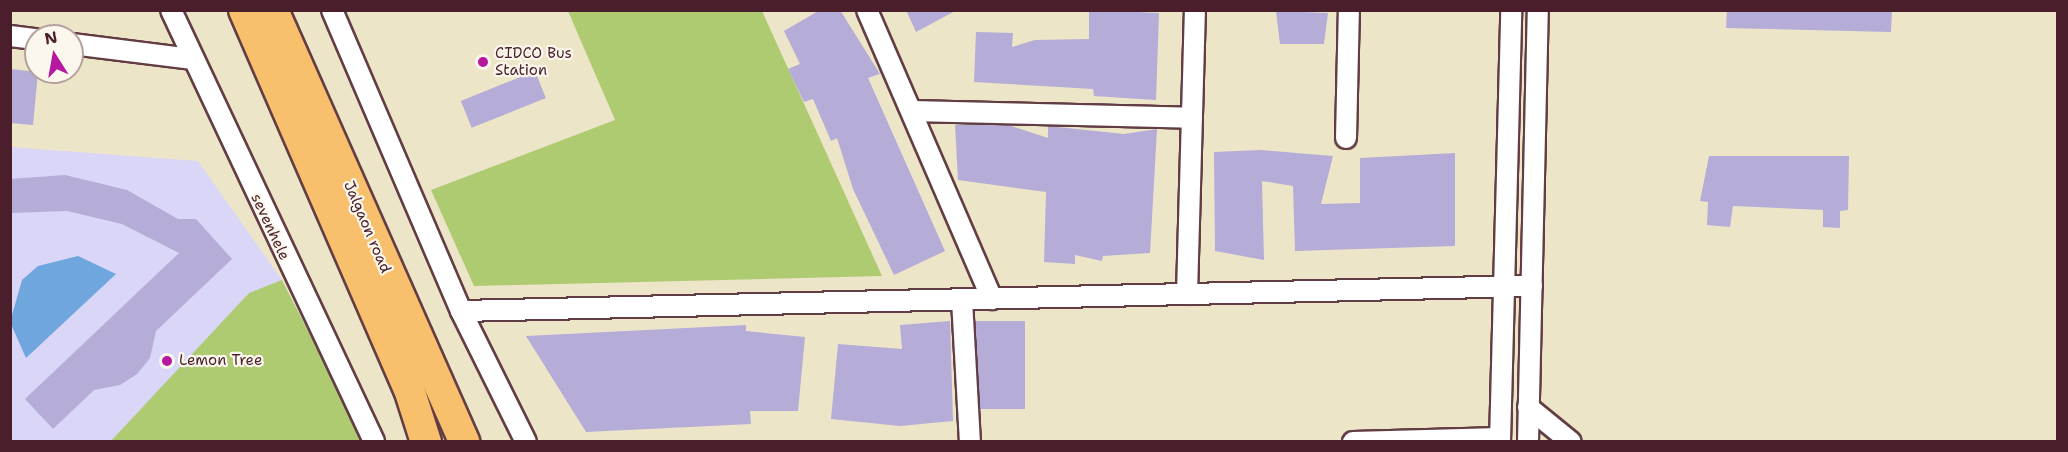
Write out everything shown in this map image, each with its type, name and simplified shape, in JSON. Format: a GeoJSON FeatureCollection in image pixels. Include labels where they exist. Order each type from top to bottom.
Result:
{"type":"FeatureCollection","features":[{"type":"Feature","properties":{"kind":"highway","name":"Jalgaon road"},"geometry":{"type":"LineString","coordinates":[[244,10],[410,389],[426,441]]}},
{"type":"Feature","properties":{"kind":"highway","name":"Jalgaon road"},"geometry":{"type":"LineString","coordinates":[[273,10],[465,441]]}},
{"type":"Feature","properties":{"kind":"street","name":"sevenhele"},"geometry":{"type":"LineString","coordinates":[[171,10],[374,441]]}},
{"type":"Feature","properties":{"kind":"street"},"geometry":{"type":"LineString","coordinates":[[332,10],[461,311],[526,441]]}},
{"type":"Feature","properties":{"kind":"street"},"geometry":{"type":"LineString","coordinates":[[867,10],[992,299]]}},
{"type":"Feature","properties":{"kind":"street"},"geometry":{"type":"LineString","coordinates":[[1187,294],[1195,10]]}},
{"type":"Feature","properties":{"kind":"street"},"geometry":{"type":"LineString","coordinates":[[1346,138],[1349,10]]}},
{"type":"Feature","properties":{"kind":"street"},"geometry":{"type":"LineString","coordinates":[[1353,441],[1500,440],[1511,10]]}},
{"type":"Feature","properties":{"kind":"street"},"geometry":{"type":"LineString","coordinates":[[1528,441],[1538,10]]}},
{"type":"Feature","properties":{"kind":"street"},"geometry":{"type":"LineString","coordinates":[[84,45],[193,59]]}},
{"type":"Feature","properties":{"kind":"street"},"geometry":{"type":"LineString","coordinates":[[912,111],[1192,118]]}},
{"type":"Feature","properties":{"kind":"street"},"geometry":{"type":"LineString","coordinates":[[461,311],[1532,286]]}},
{"type":"Feature","properties":{"kind":"street"},"geometry":{"type":"LineString","coordinates":[[962,300],[970,441]]}},
{"type":"Feature","properties":{"kind":"street"},"geometry":{"type":"LineString","coordinates":[[1528,407],[1571,441]]}},
{"type":"Feature","properties":{"kind":"shaded area","name":"Lemon Tree"},"geometry":{"type":"Polygon","coordinates":[[[10,147],[198,161],[282,280],[364,441],[11,441],[10,147]]]}},
{"type":"Feature","properties":{"kind":"green space"},"geometry":{"type":"Polygon","coordinates":[[[568,11],[762,11],[882,276],[474,286],[431,190],[615,120],[568,11]]]}},
{"type":"Feature","properties":{"kind":"green space"},"geometry":{"type":"Polygon","coordinates":[[[282,280],[364,441],[110,442],[249,293],[282,280]]]}},
{"type":"Feature","properties":{"kind":"water"},"geometry":{"type":"Polygon","coordinates":[[[78,256],[116,274],[26,358],[10,322],[22,280],[38,266],[78,256]]]}},
{"type":"Feature","properties":{"kind":"building"},"geometry":{"type":"Polygon","coordinates":[[[820,10],[840,10],[880,74],[868,78],[945,251],[894,275],[853,189],[837,138],[831,141],[813,99],[804,102],[788,69],[800,64],[784,31],[820,10]]]}},
{"type":"Feature","properties":{"kind":"building"},"geometry":{"type":"Polygon","coordinates":[[[906,10],[957,10],[916,32],[906,10]]]}},
{"type":"Feature","properties":{"kind":"building"},"geometry":{"type":"Polygon","coordinates":[[[1089,10],[1159,13],[1156,100],[1094,96],[1093,89],[974,82],[976,32],[1013,33],[1012,47],[1035,40],[1089,39],[1089,10]]]}},
{"type":"Feature","properties":{"kind":"building"},"geometry":{"type":"Polygon","coordinates":[[[1727,10],[1892,10],[1891,32],[1726,28],[1727,10]]]}},
{"type":"Feature","properties":{"kind":"building"},"geometry":{"type":"Polygon","coordinates":[[[1276,11],[1328,13],[1324,44],[1280,44],[1276,11]]]}},
{"type":"Feature","properties":{"kind":"building"},"geometry":{"type":"Polygon","coordinates":[[[10,69],[24,70],[24,84],[37,84],[33,125],[10,123],[10,69]]]}},
{"type":"Feature","properties":{"kind":"building"},"geometry":{"type":"Polygon","coordinates":[[[535,71],[546,98],[472,128],[461,101],[535,71]]]}},
{"type":"Feature","properties":{"kind":"building"},"geometry":{"type":"Polygon","coordinates":[[[955,125],[1008,125],[1048,138],[1048,126],[1124,134],[1157,129],[1150,253],[1103,256],[1102,261],[1075,255],[1075,264],[1044,262],[1046,192],[958,180],[955,125]]]}},
{"type":"Feature","properties":{"kind":"building"},"geometry":{"type":"Polygon","coordinates":[[[1261,150],[1333,156],[1321,204],[1360,203],[1360,158],[1455,153],[1455,246],[1295,251],[1293,186],[1262,181],[1264,260],[1215,251],[1214,152],[1261,150]]]}},
{"type":"Feature","properties":{"kind":"building"},"geometry":{"type":"Polygon","coordinates":[[[1709,156],[1849,156],[1848,210],[1840,211],[1840,228],[1823,227],[1823,210],[1733,206],[1730,227],[1707,225],[1708,202],[1700,201],[1709,156]]]}},
{"type":"Feature","properties":{"kind":"building"},"geometry":{"type":"Polygon","coordinates":[[[65,175],[127,190],[178,219],[196,219],[232,259],[156,331],[150,358],[137,374],[120,385],[94,390],[53,429],[25,399],[179,253],[122,224],[67,211],[10,213],[10,179],[65,175]]]}},
{"type":"Feature","properties":{"kind":"building"},"geometry":{"type":"Polygon","coordinates":[[[950,321],[953,421],[900,426],[831,419],[838,344],[902,349],[900,325],[950,321]]]}},
{"type":"Feature","properties":{"kind":"building"},"geometry":{"type":"Polygon","coordinates":[[[975,321],[1025,321],[1025,409],[975,409],[975,321]]]}},
{"type":"Feature","properties":{"kind":"building"},"geometry":{"type":"Polygon","coordinates":[[[746,325],[746,331],[805,337],[798,411],[750,411],[751,424],[586,432],[526,336],[746,325]]]}},
{"type":"Feature","properties":{"kind":"place","name":"CIDCO Bus Station"},"geometry":{"type":"Point","coordinates":[483,62]}},
{"type":"Feature","properties":{"kind":"place","name":"Lemon Tree"},"geometry":{"type":"Point","coordinates":[167,361]}}]}
